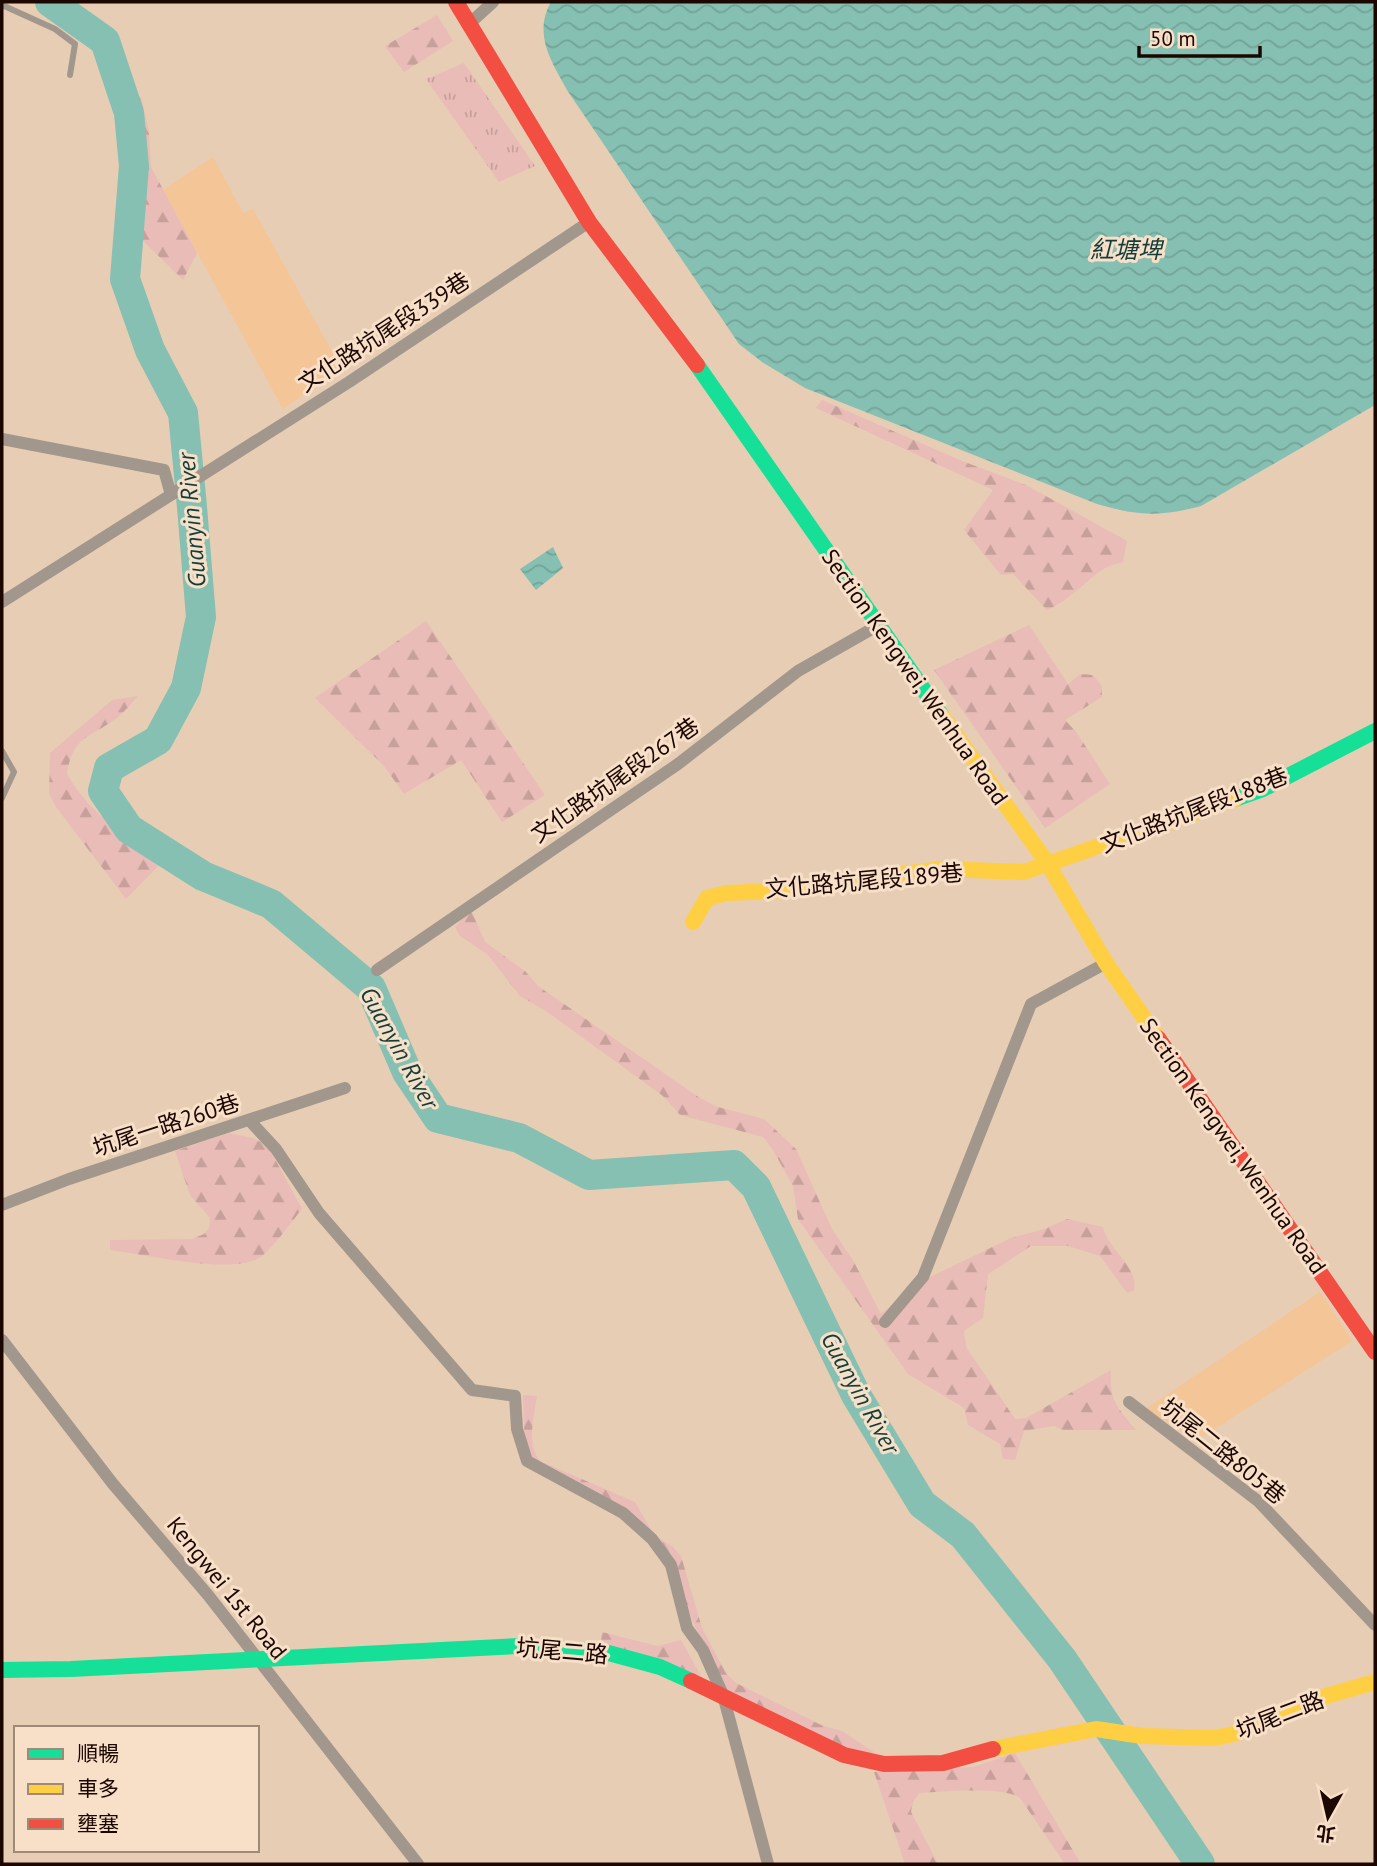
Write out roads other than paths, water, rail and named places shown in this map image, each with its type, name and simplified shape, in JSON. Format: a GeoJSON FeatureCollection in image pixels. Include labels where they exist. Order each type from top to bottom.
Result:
{"type":"FeatureCollection","features":[{"type":"Feature","properties":{"kind":"street","name":"Section Kengwei, Wenhua Road"},"geometry":{"type":"LineString","coordinates":[[456,2],[589,222],[698,366],[877,626],[1048,864],[1106,962],[1375,1352]]}},
{"type":"Feature","properties":{"kind":"street"},"geometry":{"type":"LineString","coordinates":[[469,24],[493,2]]}},
{"type":"Feature","properties":{"kind":"street","name":"文化路坑尾段339巷"},"geometry":{"type":"LineString","coordinates":[[2,603],[349,382],[589,222]]}},
{"type":"Feature","properties":{"kind":"street"},"geometry":{"type":"LineString","coordinates":[[2,439],[164,470],[173,493]]}},
{"type":"Feature","properties":{"kind":"street","name":"文化路坑尾段267巷"},"geometry":{"type":"LineString","coordinates":[[377,970],[678,764],[798,671],[877,626]]}},
{"type":"Feature","properties":{"kind":"street","name":"文化路坑尾段188巷"},"geometry":{"type":"LineString","coordinates":[[1048,864],[1263,789],[1375,731]]}},
{"type":"Feature","properties":{"kind":"street","name":"文化路坑尾段189巷"},"geometry":{"type":"LineString","coordinates":[[693,922],[707,898],[727,893],[773,891],[941,869],[1024,872],[1048,864]]}},
{"type":"Feature","properties":{"kind":"street"},"geometry":{"type":"LineString","coordinates":[[885,1322],[923,1277],[1031,1004],[1106,962]]}},
{"type":"Feature","properties":{"kind":"street","name":"坑尾一路260巷"},"geometry":{"type":"LineString","coordinates":[[2,1205],[69,1178],[345,1088]]}},
{"type":"Feature","properties":{"kind":"street"},"geometry":{"type":"LineString","coordinates":[[249,1120],[276,1149],[319,1213],[472,1390],[515,1396],[517,1429],[527,1461],[623,1513],[652,1539],[671,1566],[687,1628],[703,1650],[723,1695],[768,1864]]}},
{"type":"Feature","properties":{"kind":"street","name":"Kengwei 1st Road"},"geometry":{"type":"LineString","coordinates":[[2,1340],[113,1484],[208,1595],[418,1864]]}},
{"type":"Feature","properties":{"kind":"street","name":"坑尾二路805巷"},"geometry":{"type":"LineString","coordinates":[[1129,1402],[1258,1501],[1375,1625]]}},
{"type":"Feature","properties":{"kind":"street","name":"坑尾二路"},"geometry":{"type":"LineString","coordinates":[[2,1670],[518,1646],[601,1651],[660,1667],[844,1755],[884,1765],[943,1763],[981,1751],[1096,1729],[1142,1736],[1215,1738],[1238,1733],[1326,1696],[1375,1682]]}},
{"type":"Feature","properties":{"kind":"lane"},"geometry":{"type":"LineString","coordinates":[[2,5],[55,29],[75,44],[70,75]]}},
{"type":"Feature","properties":{"kind":"lane"},"geometry":{"type":"LineString","coordinates":[[2,751],[14,772],[2,798]]}},
{"type":"Feature","properties":{"kind":"water","name":"紅塘埤"},"geometry":{"type":"Polygon","coordinates":[[[551,2],[1375,2],[1375,405],[1201,506],[1149,514],[1097,504],[805,388],[762,362],[739,344],[567,90],[550,58],[544,36],[546,14],[551,2]]]}},
{"type":"Feature","properties":{"kind":"water"},"geometry":{"type":"Polygon","coordinates":[[[553,547],[563,568],[536,590],[520,569],[553,547]]]}},
{"type":"Feature","properties":{"kind":"waterway","name":"Guanyin River"},"geometry":{"type":"LineString","coordinates":[[50,2],[105,41],[129,113],[134,166],[125,279],[150,350],[183,413],[201,617],[186,688],[158,740],[109,768],[103,791],[129,829],[203,876],[271,904],[371,988],[407,1072],[438,1118],[519,1138],[589,1175],[734,1165],[756,1187],[856,1395],[922,1504],[963,1535],[1062,1659],[1200,1864]]}}]}
